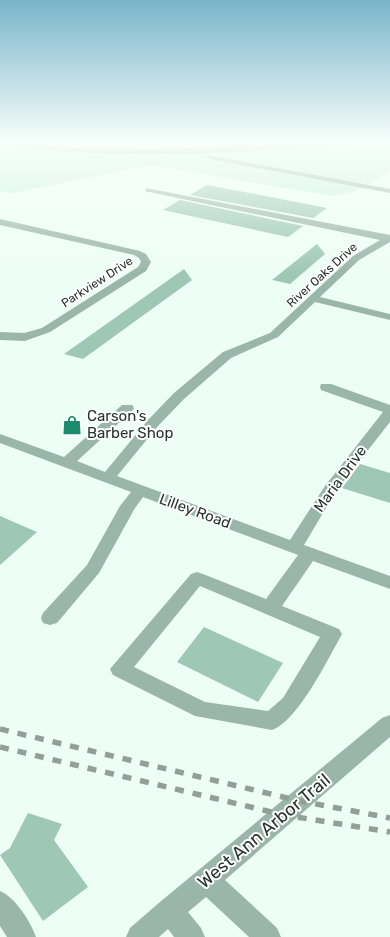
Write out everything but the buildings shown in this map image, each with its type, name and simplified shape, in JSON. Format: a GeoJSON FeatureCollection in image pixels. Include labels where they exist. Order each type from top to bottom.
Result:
{"type":"FeatureCollection","features":[{"type":"Feature","properties":{"kind":"street"},"geometry":{"type":"LineString","coordinates":[[357,185],[390,191]]}},
{"type":"Feature","properties":{"kind":"street"},"geometry":{"type":"LineString","coordinates":[[149,190],[389,239]]}},
{"type":"Feature","properties":{"kind":"street","name":"Parkview Drive"},"geometry":{"type":"LineString","coordinates":[[0,222],[137,254],[142,256],[146,262],[142,269],[46,330],[25,337],[0,336]]}},
{"type":"Feature","properties":{"kind":"street","name":"River Oaks Drive"},"geometry":{"type":"LineString","coordinates":[[108,478],[153,423],[179,396],[227,355],[274,336],[356,258],[389,239]]}},
{"type":"Feature","properties":{"kind":"street"},"geometry":{"type":"LineString","coordinates":[[314,298],[390,317]]}},
{"type":"Feature","properties":{"kind":"street","name":"Maria Drive"},"geometry":{"type":"LineString","coordinates":[[270,608],[301,550],[330,489],[390,411],[326,387]]}},
{"type":"Feature","properties":{"kind":"street"},"geometry":{"type":"LineString","coordinates":[[66,463],[127,408]]}},
{"type":"Feature","properties":{"kind":"street","name":"Lilley Road"},"geometry":{"type":"LineString","coordinates":[[0,438],[390,583]]}},
{"type":"Feature","properties":{"kind":"street"},"geometry":{"type":"LineString","coordinates":[[50,618],[93,569],[128,506],[140,490]]}},
{"type":"Feature","properties":{"kind":"street"},"geometry":{"type":"LineString","coordinates":[[197,578],[270,608],[332,634],[290,704],[272,721],[202,710],[120,670],[197,578]]}},
{"type":"Feature","properties":{"kind":"street","name":"West Ann Arbor Trail"},"geometry":{"type":"LineString","coordinates":[[139,937],[390,724]]}},
{"type":"Feature","properties":{"kind":"street"},"geometry":{"type":"LineString","coordinates":[[206,880],[268,937]]}},
{"type":"Feature","properties":{"kind":"street"},"geometry":{"type":"LineString","coordinates":[[0,904],[23,937]]}},
{"type":"Feature","properties":{"kind":"street"},"geometry":{"type":"LineString","coordinates":[[169,911],[192,937]]}},
{"type":"Feature","properties":{"kind":"green space"},"geometry":{"type":"Polygon","coordinates":[[[0,185],[53,185],[12,193],[0,191],[0,185]]]}},
{"type":"Feature","properties":{"kind":"green space"},"geometry":{"type":"Polygon","coordinates":[[[267,185],[367,185],[356,191],[333,196],[267,185]]]}},
{"type":"Feature","properties":{"kind":"railway"},"geometry":{"type":"LineString","coordinates":[[0,729],[300,801],[390,818]]}},
{"type":"Feature","properties":{"kind":"railway"},"geometry":{"type":"LineString","coordinates":[[0,747],[284,815],[390,832]]}},
{"type":"Feature","properties":{"kind":"place","name":"Carson's Barber Shop"},"geometry":{"type":"Point","coordinates":[72,425]}}]}
